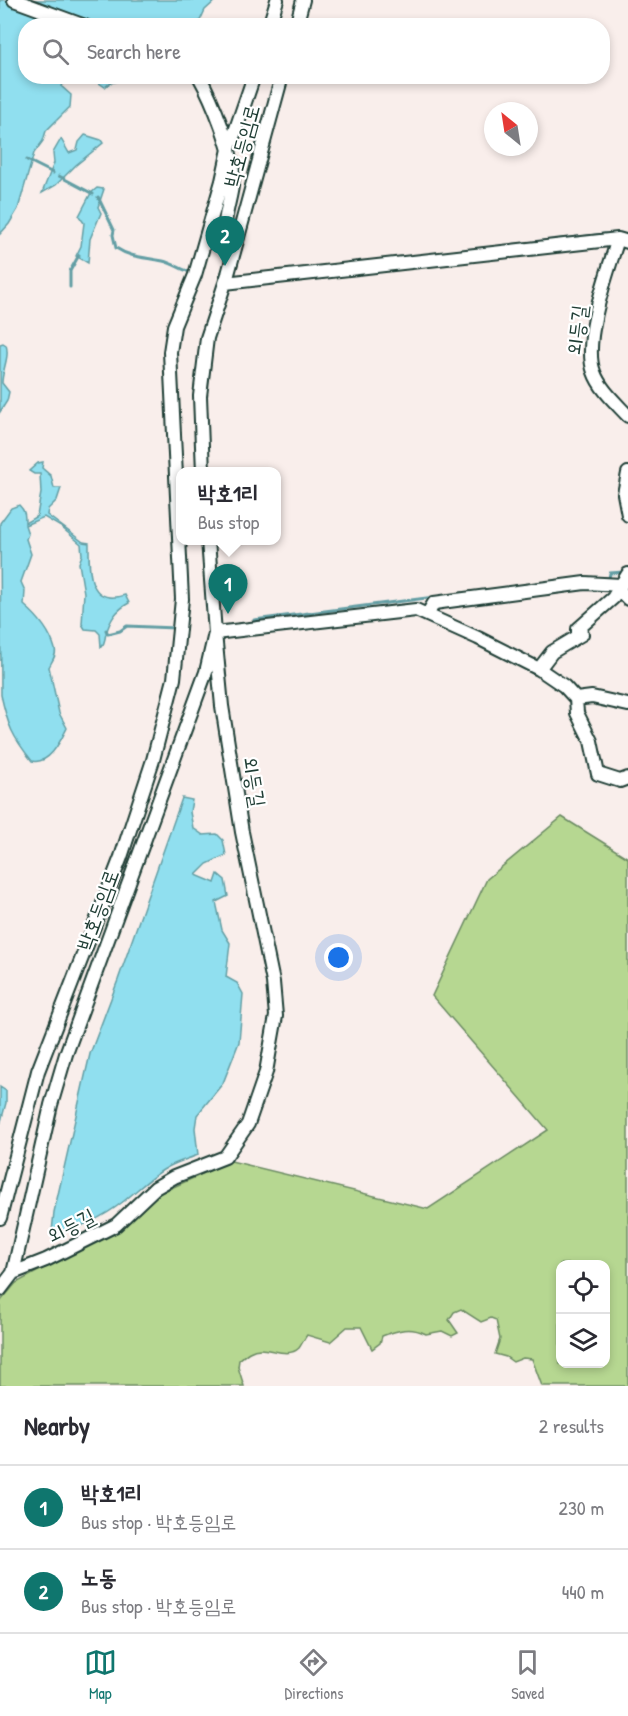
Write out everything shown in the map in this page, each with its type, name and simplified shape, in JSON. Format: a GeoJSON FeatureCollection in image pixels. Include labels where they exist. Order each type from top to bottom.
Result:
{"type":"FeatureCollection","features":[{"type":"Feature","properties":{"kind":"street"},"geometry":{"type":"LineString","coordinates":[[14,0],[63,18]]}},
{"type":"Feature","properties":{"kind":"street"},"geometry":{"type":"LineString","coordinates":[[272,18],[278,0]]}},
{"type":"Feature","properties":{"kind":"street"},"geometry":{"type":"LineString","coordinates":[[298,18],[303,0]]}},
{"type":"Feature","properties":{"kind":"street"},"geometry":{"type":"LineString","coordinates":[[202,84],[229,149],[233,177],[224,223],[226,243],[232,255]]}},
{"type":"Feature","properties":{"kind":"street"},"geometry":{"type":"LineString","coordinates":[[176,476],[170,352],[174,326],[195,276],[229,149],[251,84]]}},
{"type":"Feature","properties":{"kind":"street","name":"박호등임로"},"geometry":{"type":"LineString","coordinates":[[203,467],[200,396],[207,338],[225,283],[280,84]]}},
{"type":"Feature","properties":{"kind":"street"},"geometry":{"type":"LineString","coordinates":[[225,283],[623,240]]}},
{"type":"Feature","properties":{"kind":"street","name":"외등길"},"geometry":{"type":"LineString","coordinates":[[623,240],[592,333],[590,358],[597,379],[628,416]]}},
{"type":"Feature","properties":{"kind":"street"},"geometry":{"type":"LineString","coordinates":[[628,473],[624,494],[628,515]]}},
{"type":"Feature","properties":{"kind":"street"},"geometry":{"type":"LineString","coordinates":[[0,1218],[38,1071],[121,857],[158,741],[174,680],[182,599],[179,545]]}},
{"type":"Feature","properties":{"kind":"street","name":"박호등임로"},"geometry":{"type":"LineString","coordinates":[[0,1290],[13,1273],[51,1105],[66,1054],[206,672],[215,633],[208,545]]}},
{"type":"Feature","properties":{"kind":"street"},"geometry":{"type":"LineString","coordinates":[[427,615],[434,603],[585,583],[622,583]]}},
{"type":"Feature","properties":{"kind":"street"},"geometry":{"type":"LineString","coordinates":[[622,583],[628,599]]}},
{"type":"Feature","properties":{"kind":"street"},"geometry":{"type":"LineString","coordinates":[[539,669],[552,652],[582,634],[578,633],[578,629],[613,598],[622,583]]}},
{"type":"Feature","properties":{"kind":"street"},"geometry":{"type":"LineString","coordinates":[[215,633],[416,610],[539,669],[564,686],[576,699],[576,713],[591,741],[598,774],[620,781],[628,778]]}},
{"type":"Feature","properties":{"kind":"street","name":"외등길"},"geometry":{"type":"LineString","coordinates":[[13,1273],[63,1253],[116,1225],[155,1188],[225,1157],[248,1124],[266,1072],[276,1016],[273,982],[242,832],[222,706],[215,633]]}},
{"type":"Feature","properties":{"kind":"street"},"geometry":{"type":"LineString","coordinates":[[576,699],[592,697],[628,705]]}},
{"type":"Feature","properties":{"kind":"green space"},"geometry":{"type":"Polygon","coordinates":[[[562,817],[628,858],[628,1386],[542,1386],[532,1359],[523,1358],[513,1362],[495,1354],[500,1339],[496,1320],[491,1318],[481,1322],[461,1309],[454,1312],[449,1320],[458,1333],[452,1336],[442,1331],[426,1334],[415,1330],[404,1330],[382,1336],[380,1343],[372,1349],[361,1327],[347,1327],[330,1342],[307,1335],[295,1351],[254,1350],[239,1360],[238,1367],[244,1386],[0,1386],[0,1302],[16,1283],[119,1228],[160,1193],[231,1161],[428,1209],[548,1130],[432,996],[487,879],[562,817]]]}},
{"type":"Feature","properties":{"kind":"water"},"geometry":{"type":"Polygon","coordinates":[[[0,0],[216,0],[205,10],[201,18],[18,18],[18,84],[64,84],[61,86],[71,95],[70,107],[46,131],[43,141],[34,153],[18,209],[0,234],[0,0]]]}},
{"type":"Feature","properties":{"kind":"water"},"geometry":{"type":"Polygon","coordinates":[[[85,135],[101,140],[103,143],[56,185],[42,193],[54,163],[53,153],[61,139],[69,153],[77,150],[79,142],[85,135]]]}},
{"type":"Feature","properties":{"kind":"water"},"geometry":{"type":"Polygon","coordinates":[[[97,188],[104,189],[98,207],[101,213],[90,239],[88,263],[76,256],[81,246],[84,223],[79,216],[91,193],[97,188]]]}},
{"type":"Feature","properties":{"kind":"water"},"geometry":{"type":"Polygon","coordinates":[[[0,344],[6,345],[7,354],[2,383],[9,392],[7,401],[0,412],[0,344]]]}},
{"type":"Feature","properties":{"kind":"water"},"geometry":{"type":"Polygon","coordinates":[[[43,462],[42,468],[51,476],[54,488],[61,488],[57,500],[48,509],[47,515],[83,542],[89,543],[90,574],[97,591],[103,596],[125,595],[129,603],[114,616],[101,647],[100,634],[96,630],[85,629],[82,624],[84,593],[79,563],[82,555],[81,544],[61,527],[44,517],[25,525],[28,534],[26,539],[31,554],[21,582],[25,591],[24,605],[42,624],[53,642],[55,654],[49,667],[59,713],[67,728],[49,756],[44,760],[32,761],[15,737],[1,695],[0,523],[11,508],[19,505],[24,513],[25,523],[37,516],[41,493],[40,474],[29,471],[38,463],[43,462]]]}},
{"type":"Feature","properties":{"kind":"water"},"geometry":{"type":"Polygon","coordinates":[[[182,798],[192,800],[190,812],[193,828],[203,835],[217,834],[223,840],[226,855],[207,864],[196,875],[215,883],[218,874],[225,880],[228,896],[216,902],[222,930],[230,943],[226,977],[237,983],[243,994],[239,1042],[223,1083],[197,1115],[195,1128],[198,1155],[162,1171],[124,1201],[99,1217],[71,1229],[52,1232],[54,1212],[90,1054],[182,798]]]}},
{"type":"Feature","properties":{"kind":"water"},"geometry":{"type":"Polygon","coordinates":[[[0,1087],[6,1091],[6,1103],[0,1125],[0,1087]]]}},
{"type":"Feature","properties":{"kind":"waterway"},"geometry":{"type":"LineString","coordinates":[[27,160],[53,173]]}},
{"type":"Feature","properties":{"kind":"waterway"},"geometry":{"type":"LineString","coordinates":[[59,176],[93,194]]}},
{"type":"Feature","properties":{"kind":"waterway"},"geometry":{"type":"LineString","coordinates":[[98,197],[114,230],[116,248],[133,255],[166,262],[190,272]]}},
{"type":"Feature","properties":{"kind":"waterway"},"geometry":{"type":"LineString","coordinates":[[380,260],[605,234]]}},
{"type":"Feature","properties":{"kind":"waterway"},"geometry":{"type":"LineString","coordinates":[[70,287],[70,271],[79,255]]}},
{"type":"Feature","properties":{"kind":"waterway"},"geometry":{"type":"LineString","coordinates":[[601,578],[609,578],[610,573],[624,572]]}},
{"type":"Feature","properties":{"kind":"waterway"},"geometry":{"type":"LineString","coordinates":[[254,620],[568,580]]}},
{"type":"Feature","properties":{"kind":"waterway"},"geometry":{"type":"LineString","coordinates":[[106,630],[108,634],[120,631],[127,626],[175,628]]}},
{"type":"Feature","properties":{"kind":"place","name":"노동"},"geometry":{"type":"Point","coordinates":[225,266]}},
{"type":"Feature","properties":{"kind":"place","name":"박호1리"},"geometry":{"type":"Point","coordinates":[228,614]}}]}
